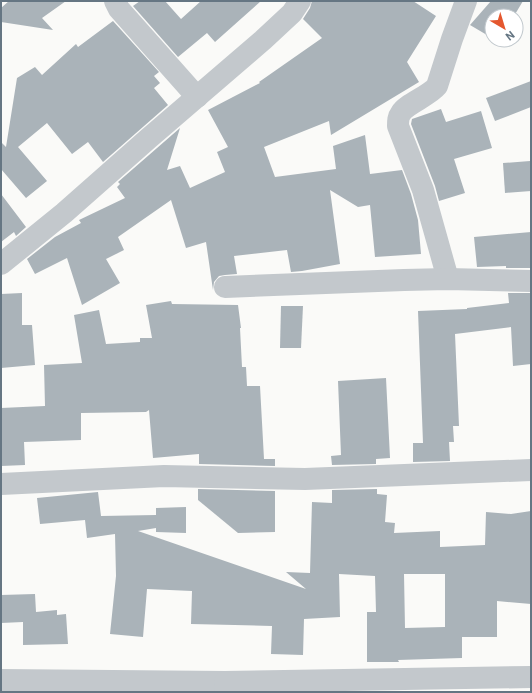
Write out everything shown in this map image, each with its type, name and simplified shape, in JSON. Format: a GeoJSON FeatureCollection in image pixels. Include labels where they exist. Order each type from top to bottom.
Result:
{"type":"FeatureCollection","features":[{"type":"Feature","properties":{"kind":"street"},"geometry":{"type":"LineString","coordinates":[[115,1],[119,9],[197,97]]}},
{"type":"Feature","properties":{"kind":"street"},"geometry":{"type":"LineString","coordinates":[[1,264],[64,213],[263,40],[292,13],[300,1]]}},
{"type":"Feature","properties":{"kind":"street"},"geometry":{"type":"LineString","coordinates":[[448,279],[423,190],[398,126],[398,118],[401,112],[433,91],[437,86],[466,1]]}},
{"type":"Feature","properties":{"kind":"street"},"geometry":{"type":"LineString","coordinates":[[225,287],[448,279],[531,281]]}},
{"type":"Feature","properties":{"kind":"street"},"geometry":{"type":"LineString","coordinates":[[1,484],[164,476],[305,479],[531,470]]}},
{"type":"Feature","properties":{"kind":"street"},"geometry":{"type":"LineString","coordinates":[[1,680],[226,687],[531,677]]}},
{"type":"Feature","properties":{"kind":"building"},"geometry":{"type":"Polygon","coordinates":[[[9,1],[66,1],[42,18],[53,30],[1,22],[1,8],[9,1]]]}},
{"type":"Feature","properties":{"kind":"building"},"geometry":{"type":"Polygon","coordinates":[[[140,1],[165,1],[181,19],[201,1],[261,1],[215,42],[207,33],[178,57],[133,6],[140,1]]]}},
{"type":"Feature","properties":{"kind":"building"},"geometry":{"type":"Polygon","coordinates":[[[312,1],[413,1],[436,16],[407,62],[419,82],[331,135],[329,121],[264,147],[275,177],[336,169],[333,146],[365,135],[370,174],[402,170],[411,194],[418,220],[421,254],[375,257],[370,205],[358,207],[330,190],[340,264],[291,272],[287,250],[234,256],[237,274],[219,276],[214,282],[213,290],[206,242],[186,248],[171,200],[118,237],[124,250],[106,259],[120,283],[82,305],[67,258],[35,274],[27,259],[55,237],[81,223],[79,220],[125,198],[117,187],[120,184],[118,182],[180,128],[167,170],[180,166],[190,188],[225,172],[217,152],[228,147],[208,110],[260,83],[259,82],[322,38],[303,19],[310,8],[312,1]]]}},
{"type":"Feature","properties":{"kind":"building"},"geometry":{"type":"Polygon","coordinates":[[[491,1],[523,1],[519,8],[485,8],[491,1]]]}},
{"type":"Feature","properties":{"kind":"building"},"geometry":{"type":"Polygon","coordinates":[[[484,9],[484,33],[470,25],[484,9]]]}},
{"type":"Feature","properties":{"kind":"building"},"geometry":{"type":"Polygon","coordinates":[[[113,21],[159,72],[154,76],[160,83],[154,88],[168,105],[103,162],[88,142],[72,154],[47,123],[18,147],[47,181],[26,198],[1,169],[1,142],[6,147],[17,78],[35,67],[42,75],[76,44],[78,47],[113,21]]]}},
{"type":"Feature","properties":{"kind":"building"},"geometry":{"type":"Polygon","coordinates":[[[531,81],[531,107],[495,121],[486,98],[531,81]]]}},
{"type":"Feature","properties":{"kind":"building"},"geometry":{"type":"Polygon","coordinates":[[[441,109],[446,122],[481,111],[492,148],[454,159],[465,193],[439,201],[435,186],[411,124],[412,119],[441,109]]]}},
{"type":"Feature","properties":{"kind":"building"},"geometry":{"type":"Polygon","coordinates":[[[530,161],[531,191],[505,193],[503,163],[530,161]]]}},
{"type":"Feature","properties":{"kind":"building"},"geometry":{"type":"Polygon","coordinates":[[[1,194],[26,227],[16,236],[14,232],[1,242],[1,194]]]}},
{"type":"Feature","properties":{"kind":"building"},"geometry":{"type":"Polygon","coordinates":[[[531,232],[531,268],[506,268],[506,266],[477,267],[474,237],[531,232]]]}},
{"type":"Feature","properties":{"kind":"building"},"geometry":{"type":"Polygon","coordinates":[[[22,293],[22,325],[32,325],[35,365],[1,368],[1,294],[22,293]]]}},
{"type":"Feature","properties":{"kind":"building"},"geometry":{"type":"Polygon","coordinates":[[[508,293],[531,293],[531,364],[513,366],[511,327],[455,334],[459,426],[453,426],[454,442],[449,442],[450,461],[413,462],[413,443],[423,443],[418,311],[467,309],[509,303],[508,293]]]}},
{"type":"Feature","properties":{"kind":"building"},"geometry":{"type":"Polygon","coordinates":[[[171,301],[172,304],[238,305],[241,328],[242,367],[246,367],[247,386],[260,386],[264,459],[275,459],[275,466],[199,464],[199,454],[153,458],[149,410],[146,412],[81,413],[81,440],[24,442],[25,465],[1,466],[1,408],[45,406],[44,365],[82,363],[74,315],[99,310],[106,344],[140,342],[140,338],[152,338],[146,305],[171,301]]]}},
{"type":"Feature","properties":{"kind":"building"},"geometry":{"type":"Polygon","coordinates":[[[281,306],[303,306],[301,348],[280,348],[281,306]]]}},
{"type":"Feature","properties":{"kind":"building"},"geometry":{"type":"Polygon","coordinates":[[[386,378],[390,458],[376,459],[376,464],[332,465],[331,456],[341,455],[338,381],[386,378]]]}},
{"type":"Feature","properties":{"kind":"building"},"geometry":{"type":"Polygon","coordinates":[[[198,489],[275,491],[275,532],[238,533],[198,500],[198,489]]]}},
{"type":"Feature","properties":{"kind":"building"},"geometry":{"type":"Polygon","coordinates":[[[377,489],[377,494],[387,495],[385,522],[395,523],[394,533],[440,531],[440,547],[485,545],[486,512],[511,514],[531,511],[531,604],[497,601],[497,637],[462,637],[462,658],[398,660],[399,662],[367,662],[367,612],[376,612],[375,576],[339,574],[340,617],[304,619],[303,655],[271,654],[272,626],[191,624],[192,591],[147,589],[143,637],[110,634],[116,576],[115,534],[87,538],[85,520],[40,524],[37,498],[98,492],[101,516],[156,515],[156,508],[186,507],[186,533],[156,532],[156,528],[138,531],[306,589],[286,572],[310,573],[312,502],[332,503],[332,490],[377,489]],[[404,574],[405,628],[445,627],[445,574],[404,574]]]}},
{"type":"Feature","properties":{"kind":"building"},"geometry":{"type":"Polygon","coordinates":[[[35,594],[36,612],[57,610],[57,615],[66,614],[68,644],[23,645],[23,622],[1,623],[1,595],[35,594]]]}}]}
